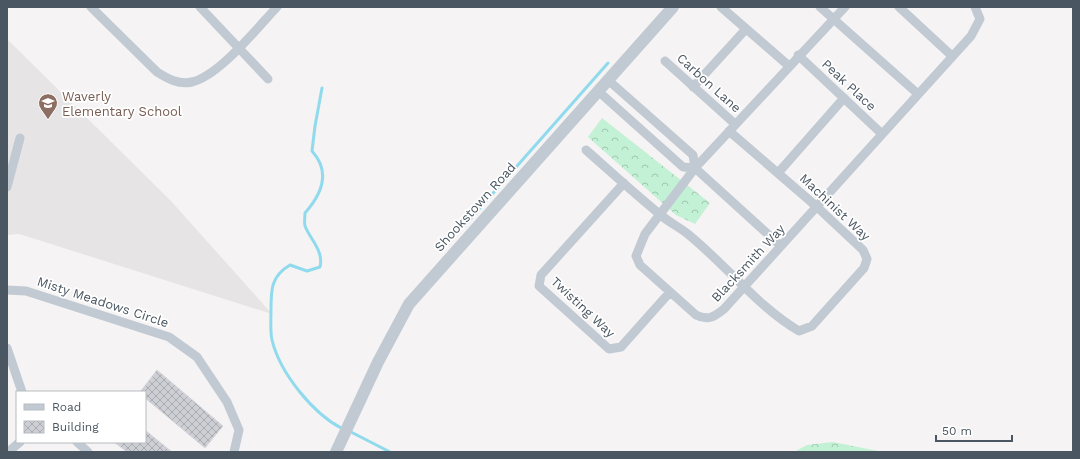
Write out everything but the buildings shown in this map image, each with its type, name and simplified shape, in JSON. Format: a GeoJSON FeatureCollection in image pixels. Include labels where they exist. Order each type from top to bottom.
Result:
{"type":"FeatureCollection","features":[{"type":"Feature","properties":{"kind":"street"},"geometry":{"type":"LineString","coordinates":[[91,7],[157,72],[170,80],[179,82],[191,82],[204,78],[239,47],[277,7]]}},
{"type":"Feature","properties":{"kind":"street"},"geometry":{"type":"LineString","coordinates":[[200,7],[268,79]]}},
{"type":"Feature","properties":{"kind":"street","name":"Shookstown Road"},"geometry":{"type":"LineString","coordinates":[[336,452],[409,304],[673,7]]}},
{"type":"Feature","properties":{"kind":"street"},"geometry":{"type":"LineString","coordinates":[[721,7],[789,66]]}},
{"type":"Feature","properties":{"kind":"street"},"geometry":{"type":"LineString","coordinates":[[820,7],[918,94]]}},
{"type":"Feature","properties":{"kind":"street","name":"Blacksmith Way"},"geometry":{"type":"LineString","coordinates":[[845,7],[798,55],[695,168],[645,234],[636,256],[640,265],[696,315],[709,319],[724,309],[744,288],[816,206],[971,36],[980,19],[975,7]]}},
{"type":"Feature","properties":{"kind":"street"},"geometry":{"type":"LineString","coordinates":[[899,7],[952,56]]}},
{"type":"Feature","properties":{"kind":"street"},"geometry":{"type":"LineString","coordinates":[[693,87],[746,29]]}},
{"type":"Feature","properties":{"kind":"street","name":"Peak Place"},"geometry":{"type":"LineString","coordinates":[[798,55],[882,134]]}},
{"type":"Feature","properties":{"kind":"street","name":"Carbon Lane"},"geometry":{"type":"LineString","coordinates":[[665,61],[732,127]]}},
{"type":"Feature","properties":{"kind":"street"},"geometry":{"type":"LineString","coordinates":[[608,80],[693,155],[695,168]]}},
{"type":"Feature","properties":{"kind":"street"},"geometry":{"type":"LineString","coordinates":[[598,91],[683,167],[695,168],[781,246]]}},
{"type":"Feature","properties":{"kind":"street"},"geometry":{"type":"LineString","coordinates":[[778,173],[844,98]]}},
{"type":"Feature","properties":{"kind":"street","name":"Machinist Way"},"geometry":{"type":"LineString","coordinates":[[586,150],[660,215],[675,227],[688,234],[744,288],[788,324],[800,331],[812,326],[864,268],[867,259],[863,250],[778,173],[732,127]]}},
{"type":"Feature","properties":{"kind":"street"},"geometry":{"type":"LineString","coordinates":[[7,187],[20,138]]}},
{"type":"Feature","properties":{"kind":"street","name":"Twisting Way"},"geometry":{"type":"LineString","coordinates":[[624,183],[541,275],[539,286],[609,349],[621,346],[670,292]]}},
{"type":"Feature","properties":{"kind":"street","name":"Misty Meadows Circle"},"geometry":{"type":"LineString","coordinates":[[7,290],[26,290],[169,337],[197,357],[227,402],[239,430],[234,452]]}},
{"type":"Feature","properties":{"kind":"street"},"geometry":{"type":"LineString","coordinates":[[7,348],[22,391]]}},
{"type":"Feature","properties":{"kind":"street"},"geometry":{"type":"LineString","coordinates":[[8,452],[19,443]]}},
{"type":"Feature","properties":{"kind":"street"},"geometry":{"type":"LineString","coordinates":[[78,443],[88,452]]}},
{"type":"Feature","properties":{"kind":"shaded area","name":"Waverly Elementary School"},"geometry":{"type":"Polygon","coordinates":[[[7,39],[171,201],[272,314],[19,234],[7,235],[7,39]]]}},
{"type":"Feature","properties":{"kind":"green space"},"geometry":{"type":"Polygon","coordinates":[[[602,118],[710,203],[695,224],[676,215],[588,137],[602,118]]]}},
{"type":"Feature","properties":{"kind":"green space"},"geometry":{"type":"Polygon","coordinates":[[[833,442],[883,452],[794,452],[807,445],[833,442]]]}},
{"type":"Feature","properties":{"kind":"waterway"},"geometry":{"type":"LineString","coordinates":[[460,227],[465,225],[608,63]]}},
{"type":"Feature","properties":{"kind":"waterway"},"geometry":{"type":"LineString","coordinates":[[322,88],[312,151],[318,159],[321,167],[323,175],[322,183],[320,191],[305,213],[305,226],[318,250],[321,261],[320,267],[307,271],[290,265],[279,274],[273,284],[272,290],[271,333],[276,353],[290,379],[309,403],[320,413],[343,429]]}},
{"type":"Feature","properties":{"kind":"waterway"},"geometry":{"type":"LineString","coordinates":[[349,431],[390,452]]}},
{"type":"Feature","properties":{"kind":"place","name":"Waverly Elementary School"},"geometry":{"type":"Point","coordinates":[48,120]}}]}
